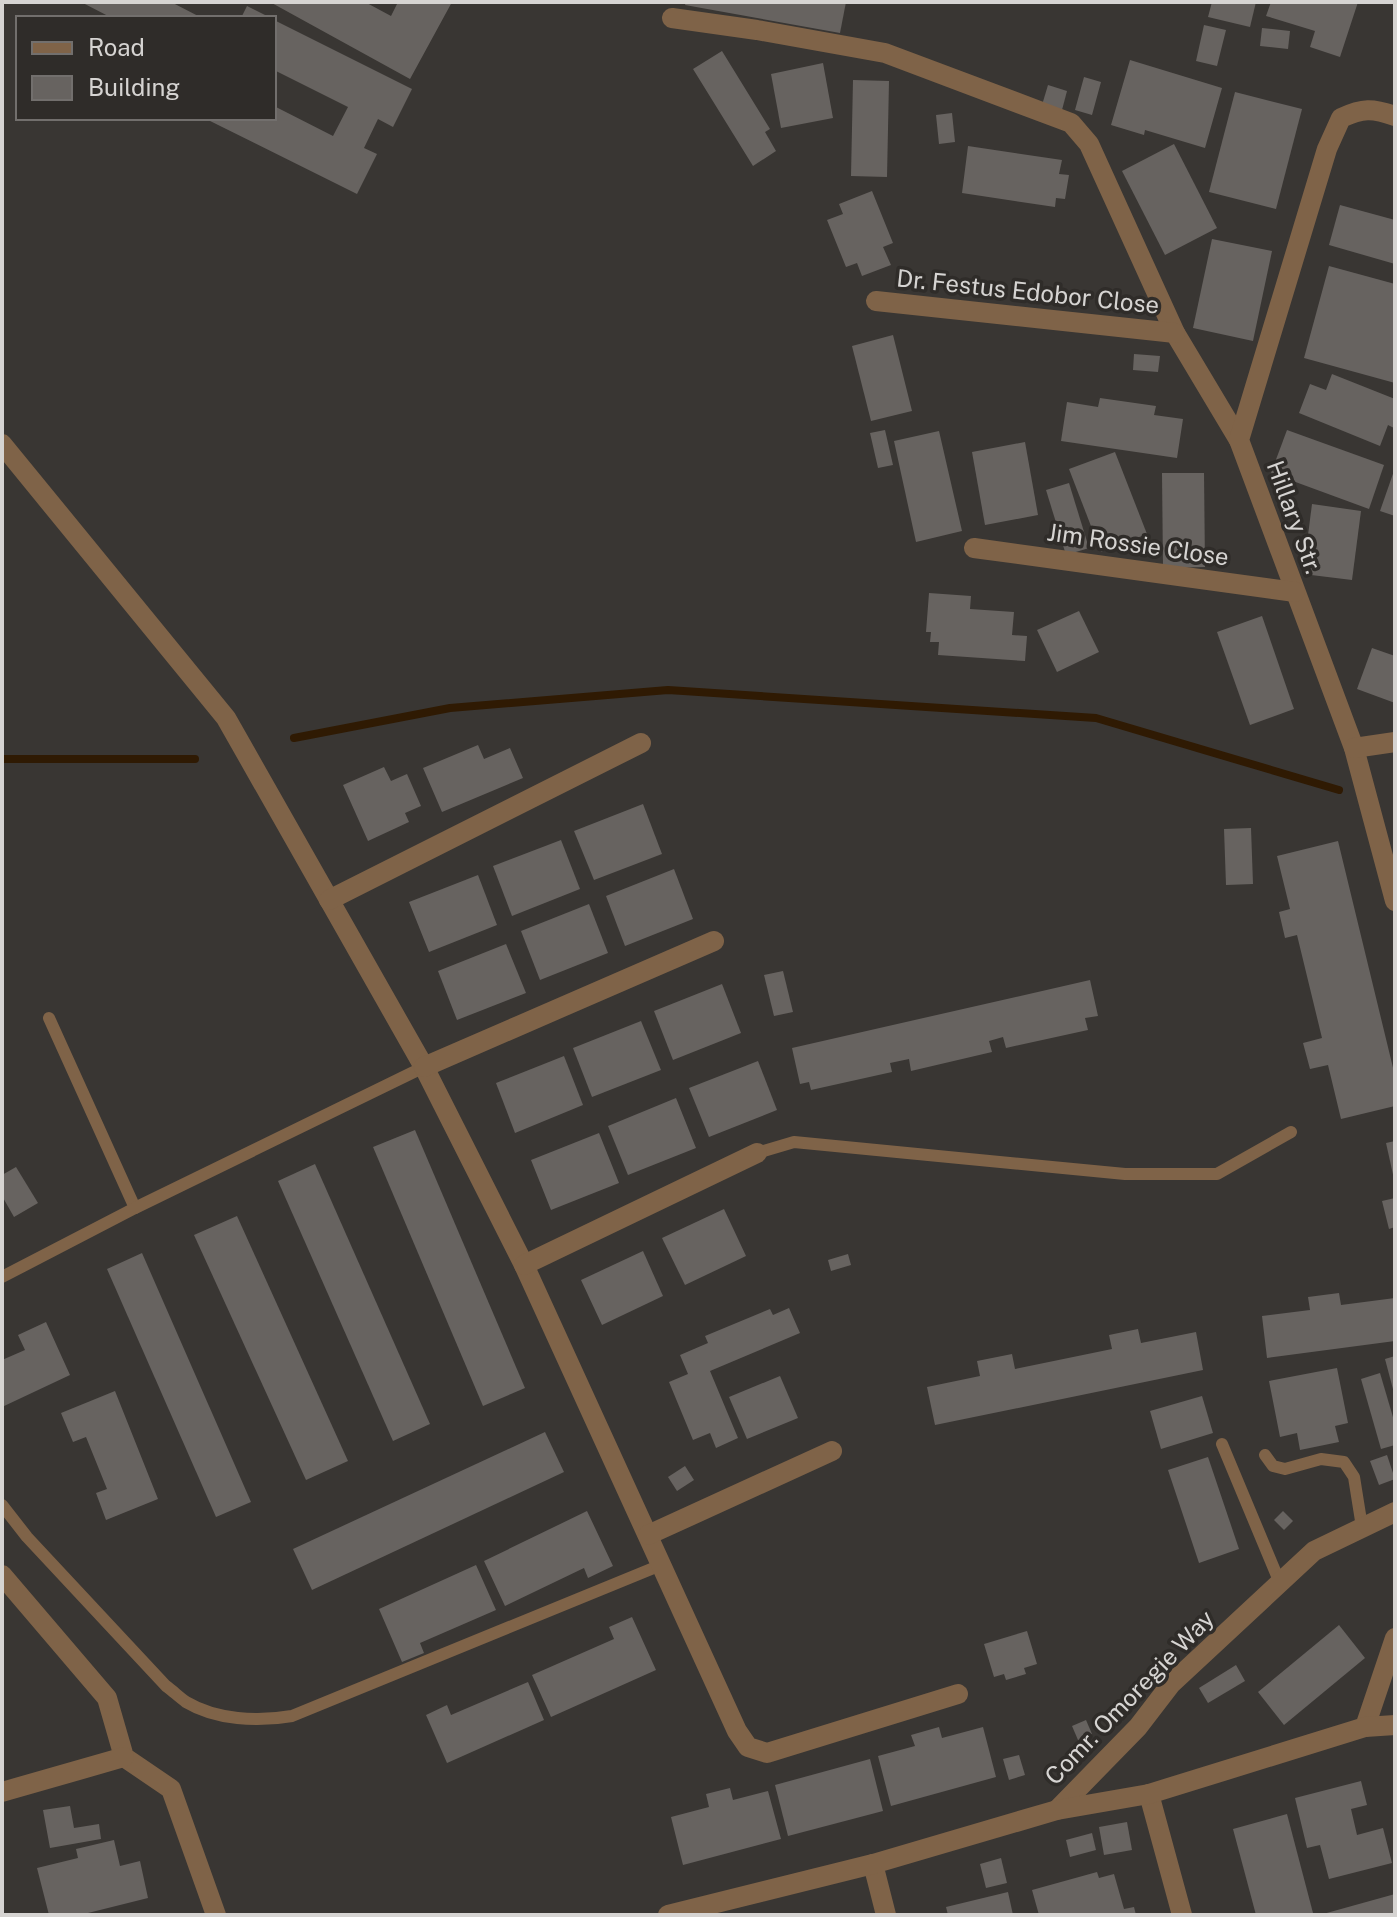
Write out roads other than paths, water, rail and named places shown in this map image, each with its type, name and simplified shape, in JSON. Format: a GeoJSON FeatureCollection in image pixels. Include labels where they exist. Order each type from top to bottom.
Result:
{"type":"FeatureCollection","features":[{"type":"Feature","properties":{"kind":"street"},"geometry":{"type":"LineString","coordinates":[[672,18],[885,53],[1071,123],[1089,144],[1175,333],[1239,440]]}},
{"type":"Feature","properties":{"kind":"street","name":"Hillary Str."},"geometry":{"type":"LineString","coordinates":[[1395,116],[1376,109],[1341,118],[1327,149],[1239,440],[1354,748],[1395,901]]}},
{"type":"Feature","properties":{"kind":"street","name":"Dr. Festus Edobor Close"},"geometry":{"type":"LineString","coordinates":[[876,301],[1175,333]]}},
{"type":"Feature","properties":{"kind":"street"},"geometry":{"type":"LineString","coordinates":[[2,444],[226,718],[424,1067],[524,1265],[737,1731],[748,1747],[767,1753],[958,1694]]}},
{"type":"Feature","properties":{"kind":"street","name":"Jim Rossie Close"},"geometry":{"type":"LineString","coordinates":[[974,548],[1295,592]]}},
{"type":"Feature","properties":{"kind":"street"},"geometry":{"type":"LineString","coordinates":[[1354,748],[1395,742]]}},
{"type":"Feature","properties":{"kind":"street"},"geometry":{"type":"LineString","coordinates":[[329,900],[641,743]]}},
{"type":"Feature","properties":{"kind":"street"},"geometry":{"type":"LineString","coordinates":[[424,1067],[714,941]]}},
{"type":"Feature","properties":{"kind":"street"},"geometry":{"type":"LineString","coordinates":[[524,1265],[757,1153]]}},
{"type":"Feature","properties":{"kind":"street"},"geometry":{"type":"LineString","coordinates":[[648,1535],[832,1451]]}},
{"type":"Feature","properties":{"kind":"street","name":"Comr. Omoregie Way"},"geometry":{"type":"LineString","coordinates":[[1057,1810],[1138,1727],[1171,1684],[1314,1551],[1395,1512]]}},
{"type":"Feature","properties":{"kind":"street"},"geometry":{"type":"LineString","coordinates":[[2,1575],[107,1698],[124,1757],[171,1789],[216,1915]]}},
{"type":"Feature","properties":{"kind":"street"},"geometry":{"type":"LineString","coordinates":[[1365,1727],[1395,1638]]}},
{"type":"Feature","properties":{"kind":"street"},"geometry":{"type":"LineString","coordinates":[[668,1915],[873,1864],[1057,1810],[1149,1794],[1365,1727],[1395,1725]]}},
{"type":"Feature","properties":{"kind":"street"},"geometry":{"type":"LineString","coordinates":[[2,1792],[124,1757]]}},
{"type":"Feature","properties":{"kind":"street"},"geometry":{"type":"LineString","coordinates":[[1149,1794],[1182,1915]]}},
{"type":"Feature","properties":{"kind":"street"},"geometry":{"type":"LineString","coordinates":[[873,1864],[886,1915]]}},
{"type":"Feature","properties":{"kind":"lane"},"geometry":{"type":"LineString","coordinates":[[49,1018],[135,1208]]}},
{"type":"Feature","properties":{"kind":"lane"},"geometry":{"type":"LineString","coordinates":[[2,1277],[135,1208],[424,1067]]}},
{"type":"Feature","properties":{"kind":"lane"},"geometry":{"type":"LineString","coordinates":[[757,1153],[794,1142],[1125,1174],[1217,1174],[1291,1132]]}},
{"type":"Feature","properties":{"kind":"lane"},"geometry":{"type":"LineString","coordinates":[[1222,1444],[1280,1583]]}},
{"type":"Feature","properties":{"kind":"lane"},"geometry":{"type":"LineString","coordinates":[[1265,1455],[1273,1466],[1285,1469],[1321,1459],[1344,1462],[1354,1477],[1362,1527]]}},
{"type":"Feature","properties":{"kind":"lane"},"geometry":{"type":"LineString","coordinates":[[2,1505],[27,1537],[166,1686],[187,1703],[213,1713],[242,1718],[268,1720],[292,1716],[661,1565]]}},
{"type":"Feature","properties":{"kind":"waterway"},"geometry":{"type":"LineString","coordinates":[[294,738],[450,708],[668,690],[1096,718],[1339,790]]}},
{"type":"Feature","properties":{"kind":"waterway"},"geometry":{"type":"LineString","coordinates":[[2,759],[195,759]]}}]}
